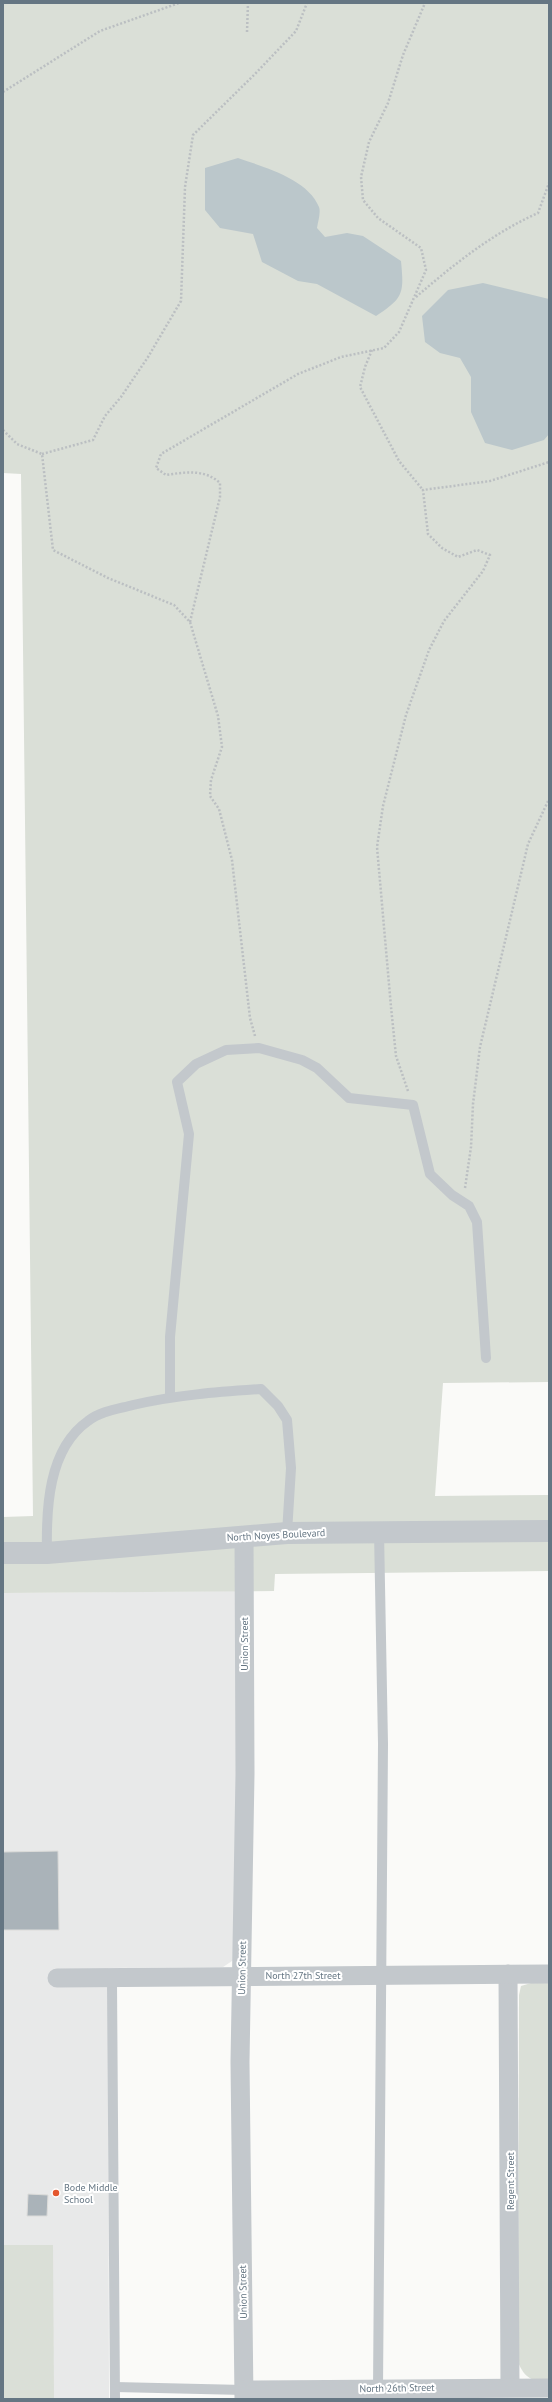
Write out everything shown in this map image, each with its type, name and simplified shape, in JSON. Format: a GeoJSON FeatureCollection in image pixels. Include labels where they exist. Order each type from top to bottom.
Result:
{"type":"FeatureCollection","features":[{"type":"Feature","properties":{"kind":"street","name":"North Noyes Boulevard"},"geometry":{"type":"LineString","coordinates":[[3,1553],[47,1553],[286,1533],[549,1531]]}},
{"type":"Feature","properties":{"kind":"street","name":"Union Street"},"geometry":{"type":"LineString","coordinates":[[244,1536],[245,1774],[240,2062],[244,2394]]}},
{"type":"Feature","properties":{"kind":"street","name":"Regent Street"},"geometry":{"type":"LineString","coordinates":[[508,1974],[510,2387]]}},
{"type":"Feature","properties":{"kind":"street","name":"North 27th Street"},"geometry":{"type":"LineString","coordinates":[[57,1978],[115,1976],[549,1974]]}},
{"type":"Feature","properties":{"kind":"street","name":"North 26th Street"},"geometry":{"type":"LineString","coordinates":[[244,2394],[378,2388],[549,2388]]}},
{"type":"Feature","properties":{"kind":"lane"},"geometry":{"type":"LineString","coordinates":[[170,1397],[170,1336],[189,1134],[177,1082],[196,1064],[226,1050],[259,1048],[302,1060],[317,1068],[349,1098],[413,1105],[430,1174],[452,1195],[469,1206],[477,1222],[486,1358]]}},
{"type":"Feature","properties":{"kind":"lane"},"geometry":{"type":"LineString","coordinates":[[47,1553],[46,1520],[54,1471],[66,1443],[87,1421],[105,1412],[170,1397],[260,1389],[278,1406],[286,1420],[291,1468],[286,1533]]}},
{"type":"Feature","properties":{"kind":"lane"},"geometry":{"type":"LineString","coordinates":[[378,2388],[380,1975],[383,1744],[379,1532]]}},
{"type":"Feature","properties":{"kind":"lane"},"geometry":{"type":"LineString","coordinates":[[115,1976],[112,1982],[115,2399]]}},
{"type":"Feature","properties":{"kind":"lane"},"geometry":{"type":"LineString","coordinates":[[115,2387],[244,2394]]}},
{"type":"Feature","properties":{"kind":"path"},"geometry":{"type":"LineString","coordinates":[[3,92],[100,31],[179,3]]}},
{"type":"Feature","properties":{"kind":"path"},"geometry":{"type":"LineString","coordinates":[[248,3],[248,32]]}},
{"type":"Feature","properties":{"kind":"path"},"geometry":{"type":"LineString","coordinates":[[3,430],[17,444],[42,454],[93,440],[105,416],[125,392],[181,301],[185,187],[193,135],[256,74],[296,31],[307,3]]}},
{"type":"Feature","properties":{"kind":"path"},"geometry":{"type":"LineString","coordinates":[[190,622],[220,497],[220,483],[211,475],[186,472],[166,475],[156,468],[161,454],[298,374],[341,357],[384,348],[400,332],[426,270],[421,248],[378,218],[363,200],[361,177],[369,142],[388,103],[403,55],[425,3]]}},
{"type":"Feature","properties":{"kind":"path"},"geometry":{"type":"LineString","coordinates":[[415,297],[457,262],[522,220],[538,213],[549,183]]}},
{"type":"Feature","properties":{"kind":"path"},"geometry":{"type":"LineString","coordinates":[[372,350],[365,367],[360,387],[400,461],[423,490],[428,534],[442,548],[458,557],[477,550],[490,555],[483,571],[444,621],[429,650],[406,715],[383,806],[377,847],[396,1056],[413,1105]]}},
{"type":"Feature","properties":{"kind":"path"},"geometry":{"type":"LineString","coordinates":[[42,454],[53,550],[108,578],[174,605],[190,622],[218,716],[222,747],[211,780],[210,796],[219,809],[232,860],[250,1018],[259,1048]]}},
{"type":"Feature","properties":{"kind":"path"},"geometry":{"type":"LineString","coordinates":[[423,490],[490,482],[549,462]]}},
{"type":"Feature","properties":{"kind":"path"},"geometry":{"type":"LineString","coordinates":[[463,1202],[471,1147],[473,1104],[480,1047],[528,844],[549,800]]}},
{"type":"Feature","properties":{"kind":"shaded area"},"geometry":{"type":"Polygon","coordinates":[[[3,3],[549,3],[549,1382],[443,1383],[435,1496],[549,1495],[549,1571],[275,1574],[274,1591],[3,1593],[3,1517],[33,1516],[21,474],[3,473],[3,3]]]}},
{"type":"Feature","properties":{"kind":"shaded area"},"geometry":{"type":"Polygon","coordinates":[[[238,158],[284,175],[305,189],[313,197],[320,209],[317,228],[325,237],[347,233],[363,236],[401,261],[402,288],[397,299],[376,316],[317,284],[298,281],[262,262],[253,234],[220,228],[205,210],[205,168],[238,158]]]}},
{"type":"Feature","properties":{"kind":"shaded area"},"geometry":{"type":"Polygon","coordinates":[[[483,283],[549,299],[549,434],[544,440],[512,450],[485,443],[471,412],[471,377],[460,358],[440,353],[425,342],[422,316],[448,290],[483,283]]]}},
{"type":"Feature","properties":{"kind":"shaded area","name":"Bode Middle School"},"geometry":{"type":"Polygon","coordinates":[[[240,1591],[235,1959],[223,1967],[108,1968],[109,2399],[3,2399],[3,1593],[240,1591]]]}},
{"type":"Feature","properties":{"kind":"shaded area"},"geometry":{"type":"Polygon","coordinates":[[[531,1983],[549,1983],[549,2382],[534,2380],[526,2376],[518,2362],[519,1995],[521,1986],[531,1983]]]}},
{"type":"Feature","properties":{"kind":"shaded area"},"geometry":{"type":"Polygon","coordinates":[[[3,2245],[53,2245],[54,2399],[3,2399],[3,2245]]]}},
{"type":"Feature","properties":{"kind":"building"},"geometry":{"type":"Polygon","coordinates":[[[58,1851],[59,1930],[3,1930],[3,1852],[58,1851]]]}},
{"type":"Feature","properties":{"kind":"building"},"geometry":{"type":"Polygon","coordinates":[[[28,2194],[48,2195],[47,2216],[27,2216],[28,2194]]]}},
{"type":"Feature","properties":{"kind":"place","name":"Bode Middle School"},"geometry":{"type":"Point","coordinates":[56,2193]}}]}
